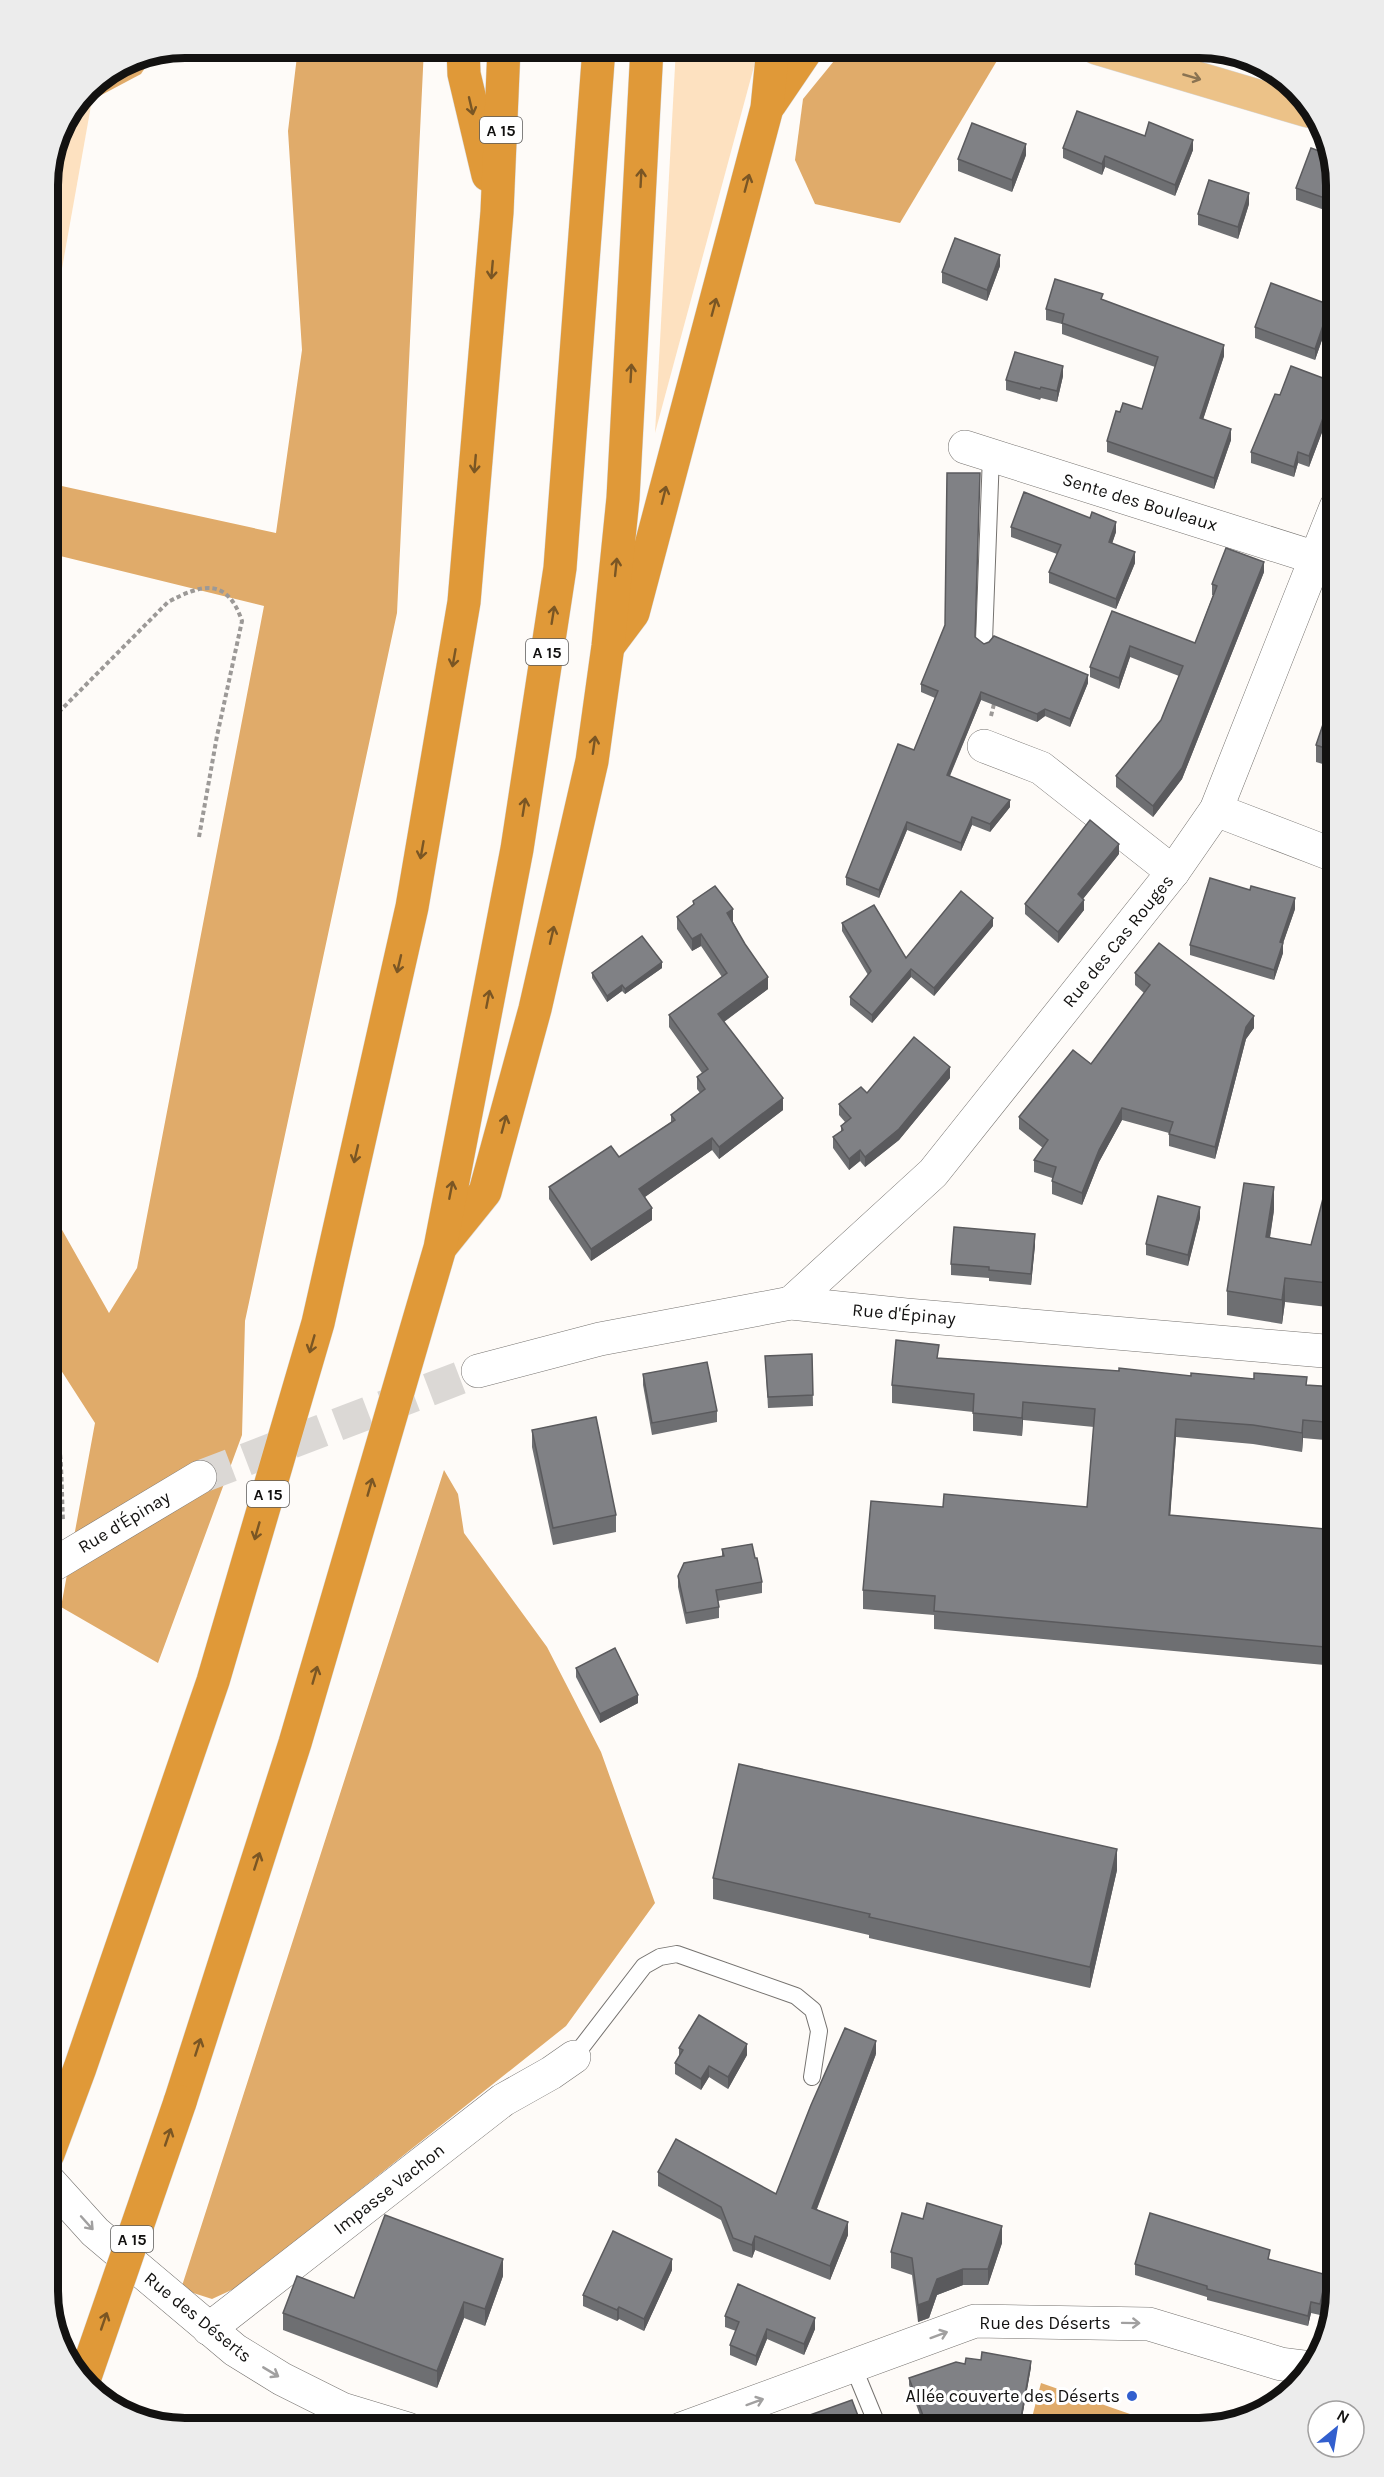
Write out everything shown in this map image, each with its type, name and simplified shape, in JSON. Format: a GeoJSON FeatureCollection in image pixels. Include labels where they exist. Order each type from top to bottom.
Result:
{"type":"FeatureCollection","features":[{"type":"Feature","properties":{"kind":"highway"},"geometry":{"type":"LineString","coordinates":[[463,59],[464,74],[497,212]]}},
{"type":"Feature","properties":{"kind":"highway","name":"A 15"},"geometry":{"type":"LineString","coordinates":[[58,2127],[213,1681],[318,1323],[412,907],[464,602],[497,212],[504,59]]}},
{"type":"Feature","properties":{"kind":"highway","name":"A 15"},"geometry":{"type":"LineString","coordinates":[[87,2371],[180,2102],[295,1743],[440,1248],[517,849],[560,568],[598,59]]}},
{"type":"Feature","properties":{"kind":"highway"},"geometry":{"type":"LineString","coordinates":[[440,1248],[485,1192],[536,1009],[592,761],[608,646],[623,498],[646,59]]}},
{"type":"Feature","properties":{"kind":"highway"},"geometry":{"type":"LineString","coordinates":[[608,646],[633,613],[767,108],[772,59]]}},
{"type":"Feature","properties":{"kind":"highway"},"geometry":{"type":"LineString","coordinates":[[767,108],[800,59]]}},
{"type":"Feature","properties":{"kind":"main road"},"geometry":{"type":"LineString","coordinates":[[1133,59],[1299,108]]}},
{"type":"Feature","properties":{"kind":"street","name":"Sente des Bouleaux"},"geometry":{"type":"LineString","coordinates":[[978,451],[1316,558]]}},
{"type":"Feature","properties":{"kind":"street","name":"Rue des Cas Rouges"},"geometry":{"type":"LineString","coordinates":[[791,1303],[933,1173],[1173,872],[1216,810],[1326,532]]}},
{"type":"Feature","properties":{"kind":"street"},"geometry":{"type":"LineString","coordinates":[[984,746],[1041,768],[1173,872]]}},
{"type":"Feature","properties":{"kind":"street"},"geometry":{"type":"LineString","coordinates":[[1216,810],[1326,852]]}},
{"type":"Feature","properties":{"kind":"street","name":"Rue d'Épinay"},"geometry":{"type":"LineString","coordinates":[[478,1371],[600,1339],[791,1303],[1326,1351]]}},
{"type":"Feature","properties":{"kind":"street","name":"Rue d'Épinay"},"geometry":{"type":"LineString","coordinates":[[58,1562],[200,1477]]}},
{"type":"Feature","properties":{"kind":"street","name":"Impasse Vachon"},"geometry":{"type":"LineString","coordinates":[[209,2329],[503,2100],[552,2073],[574,2057]]}},
{"type":"Feature","properties":{"kind":"street","name":"Rue des Déserts"},"geometry":{"type":"LineString","coordinates":[[58,2191],[95,2232],[235,2350],[282,2379],[342,2409],[372,2418]]}},
{"type":"Feature","properties":{"kind":"street","name":"Rue des Déserts"},"geometry":{"type":"LineString","coordinates":[[711,2418],[975,2321],[1149,2324],[1281,2364],[1301,2366]]}},
{"type":"Feature","properties":{"kind":"lane"},"geometry":{"type":"LineString","coordinates":[[978,451],[984,642]]}},
{"type":"Feature","properties":{"kind":"lane"},"geometry":{"type":"LineString","coordinates":[[574,2057],[644,1966],[660,1957],[677,1954],[796,1996],[813,2010],[819,2031],[812,2077]]}},
{"type":"Feature","properties":{"kind":"lane"},"geometry":{"type":"LineString","coordinates":[[853,2366],[874,2418]]}},
{"type":"Feature","properties":{"kind":"path"},"geometry":{"type":"LineString","coordinates":[[59,712],[168,602],[190,591],[207,587],[222,590],[236,604],[242,621],[217,736],[200,837]]}},
{"type":"Feature","properties":{"kind":"path"},"geometry":{"type":"LineString","coordinates":[[984,746],[995,698],[986,693]]}},
{"type":"Feature","properties":{"kind":"path"},"geometry":{"type":"LineString","coordinates":[[58,1443],[58,1515]]}},
{"type":"Feature","properties":{"kind":"shaded area"},"geometry":{"type":"Polygon","coordinates":[[[297,59],[423,59],[397,613],[245,1321],[242,1435],[158,1663],[61,1607],[95,1423],[58,1366],[59,1224],[109,1313],[137,1268],[264,606],[59,556],[59,485],[276,533],[302,350],[288,131],[297,59]]]}},
{"type":"Feature","properties":{"kind":"shaded area"},"geometry":{"type":"Polygon","coordinates":[[[675,59],[756,59],[655,433],[675,59]]]}},
{"type":"Feature","properties":{"kind":"shaded area"},"geometry":{"type":"Polygon","coordinates":[[[836,59],[998,59],[900,223],[815,204],[795,160],[803,99],[836,59]]]}},
{"type":"Feature","properties":{"kind":"shaded area"},"geometry":{"type":"Polygon","coordinates":[[[147,64],[141,74],[92,100],[122,75],[147,64]]]}},
{"type":"Feature","properties":{"kind":"shaded area"},"geometry":{"type":"Polygon","coordinates":[[[92,100],[59,286],[59,177],[63,152],[75,122],[92,100]]]}},
{"type":"Feature","properties":{"kind":"shaded area"},"geometry":{"type":"Polygon","coordinates":[[[444,1470],[458,1494],[464,1533],[547,1647],[601,1752],[655,1903],[566,2026],[238,2287],[212,2299],[181,2289],[444,1470]]]}},
{"type":"Feature","properties":{"kind":"shaded area"},"geometry":{"type":"Polygon","coordinates":[[[1041,2383],[1130,2414],[1134,2418],[1032,2418],[1041,2383]]]}},
{"type":"Feature","properties":{"kind":"building"},"geometry":{"type":"Polygon","coordinates":[[[1077,111],[1145,136],[1149,122],[1193,140],[1175,185],[1105,156],[1102,164],[1063,148],[1077,111]]]}},
{"type":"Feature","properties":{"kind":"building"},"geometry":{"type":"Polygon","coordinates":[[[972,123],[1026,144],[1012,180],[958,159],[972,123]]]}},
{"type":"Feature","properties":{"kind":"building"},"geometry":{"type":"Polygon","coordinates":[[[1311,148],[1321,152],[1326,198],[1296,188],[1311,148]]]}},
{"type":"Feature","properties":{"kind":"building"},"geometry":{"type":"Polygon","coordinates":[[[1209,180],[1249,193],[1238,227],[1198,214],[1209,180]]]}},
{"type":"Feature","properties":{"kind":"building"},"geometry":{"type":"Polygon","coordinates":[[[955,238],[1000,255],[987,290],[942,272],[955,238]]]}},
{"type":"Feature","properties":{"kind":"building"},"geometry":{"type":"Polygon","coordinates":[[[1055,279],[1103,294],[1101,299],[1224,345],[1200,418],[1231,429],[1214,478],[1107,441],[1116,411],[1120,412],[1123,403],[1142,409],[1158,357],[1062,323],[1064,314],[1046,309],[1055,279]]]}},
{"type":"Feature","properties":{"kind":"building"},"geometry":{"type":"Polygon","coordinates":[[[1271,283],[1326,304],[1326,317],[1315,349],[1255,327],[1271,283]]]}},
{"type":"Feature","properties":{"kind":"building"},"geometry":{"type":"Polygon","coordinates":[[[1015,352],[1063,366],[1057,391],[1006,380],[1015,352]]]}},
{"type":"Feature","properties":{"kind":"building"},"geometry":{"type":"Polygon","coordinates":[[[1291,366],[1326,379],[1326,410],[1309,456],[1298,452],[1294,467],[1251,452],[1275,394],[1280,395],[1291,366]]]}},
{"type":"Feature","properties":{"kind":"building"},"geometry":{"type":"Polygon","coordinates":[[[947,473],[980,473],[975,637],[984,644],[994,636],[1088,675],[1070,719],[1045,709],[1037,714],[981,692],[947,775],[1010,800],[990,824],[972,817],[961,843],[907,822],[879,890],[846,877],[898,744],[914,750],[938,691],[921,684],[945,625],[947,473]]]}},
{"type":"Feature","properties":{"kind":"building"},"geometry":{"type":"Polygon","coordinates":[[[1024,492],[1090,518],[1092,512],[1116,522],[1109,542],[1135,552],[1116,599],[1049,572],[1061,545],[1011,527],[1024,492]]]}},
{"type":"Feature","properties":{"kind":"building"},"geometry":{"type":"Polygon","coordinates":[[[1226,548],[1264,562],[1182,768],[1153,806],[1116,776],[1161,720],[1183,666],[1130,646],[1119,678],[1090,667],[1112,611],[1195,643],[1217,586],[1212,584],[1226,548]]]}},
{"type":"Feature","properties":{"kind":"building"},"geometry":{"type":"Polygon","coordinates":[[[1326,716],[1326,748],[1316,745],[1326,716]]]}},
{"type":"Feature","properties":{"kind":"building"},"geometry":{"type":"Polygon","coordinates":[[[1090,820],[1119,844],[1078,894],[1084,900],[1058,932],[1025,904],[1090,820]]]}},
{"type":"Feature","properties":{"kind":"building"},"geometry":{"type":"Polygon","coordinates":[[[1210,878],[1250,890],[1251,886],[1295,898],[1280,942],[1283,943],[1274,970],[1190,945],[1210,878]]]}},
{"type":"Feature","properties":{"kind":"building"},"geometry":{"type":"Polygon","coordinates":[[[715,886],[733,909],[727,913],[768,977],[718,1014],[783,1098],[719,1147],[712,1138],[639,1189],[652,1208],[591,1249],[549,1187],[611,1146],[619,1157],[675,1120],[671,1115],[705,1089],[697,1077],[708,1069],[669,1015],[727,973],[701,934],[692,939],[677,917],[694,904],[693,901],[715,886]]]}},
{"type":"Feature","properties":{"kind":"building"},"geometry":{"type":"Polygon","coordinates":[[[961,891],[993,918],[934,988],[911,969],[872,1015],[850,997],[871,971],[842,923],[874,905],[906,958],[961,891]]]}},
{"type":"Feature","properties":{"kind":"building"},"geometry":{"type":"Polygon","coordinates":[[[642,936],[662,962],[625,989],[622,985],[607,996],[592,973],[642,936]]]}},
{"type":"Feature","properties":{"kind":"building"},"geometry":{"type":"Polygon","coordinates":[[[1159,943],[1254,1016],[1246,1027],[1215,1147],[1169,1134],[1173,1122],[1122,1108],[1099,1150],[1082,1193],[1052,1181],[1056,1167],[1034,1160],[1048,1140],[1019,1117],[1073,1050],[1091,1064],[1150,985],[1135,973],[1159,943]]]}},
{"type":"Feature","properties":{"kind":"building"},"geometry":{"type":"Polygon","coordinates":[[[914,1037],[950,1067],[899,1129],[865,1157],[860,1150],[849,1159],[833,1137],[843,1130],[841,1126],[851,1118],[839,1104],[861,1087],[867,1093],[914,1037]]]}},
{"type":"Feature","properties":{"kind":"building"},"geometry":{"type":"Polygon","coordinates":[[[1244,1183],[1274,1187],[1266,1237],[1311,1245],[1326,1187],[1326,1283],[1285,1278],[1282,1300],[1227,1291],[1244,1183]]]}},
{"type":"Feature","properties":{"kind":"building"},"geometry":{"type":"Polygon","coordinates":[[[1158,1196],[1200,1207],[1188,1255],[1146,1244],[1158,1196]]]}},
{"type":"Feature","properties":{"kind":"building"},"geometry":{"type":"Polygon","coordinates":[[[954,1227],[1035,1234],[1031,1274],[951,1264],[954,1227]]]}},
{"type":"Feature","properties":{"kind":"building"},"geometry":{"type":"Polygon","coordinates":[[[896,1340],[939,1345],[937,1358],[1119,1371],[1119,1368],[1191,1376],[1191,1373],[1254,1379],[1254,1373],[1307,1377],[1306,1385],[1326,1386],[1326,1422],[1303,1420],[1302,1433],[1253,1425],[1176,1419],[1169,1515],[1326,1529],[1326,1647],[934,1611],[935,1596],[863,1590],[871,1501],[943,1507],[944,1494],[1087,1507],[1095,1409],[1023,1402],[1022,1418],[973,1413],[974,1394],[892,1385],[896,1340]]]}},
{"type":"Feature","properties":{"kind":"building"},"geometry":{"type":"Polygon","coordinates":[[[812,1354],[813,1395],[768,1397],[765,1356],[812,1354]]]}},
{"type":"Feature","properties":{"kind":"building"},"geometry":{"type":"Polygon","coordinates":[[[707,1362],[717,1411],[652,1423],[643,1374],[707,1362]]]}},
{"type":"Feature","properties":{"kind":"building"},"geometry":{"type":"Polygon","coordinates":[[[596,1417],[616,1515],[553,1528],[532,1430],[596,1417]]]}},
{"type":"Feature","properties":{"kind":"building"},"geometry":{"type":"Polygon","coordinates":[[[752,1544],[762,1582],[716,1590],[719,1607],[686,1613],[678,1576],[684,1563],[724,1556],[722,1549],[752,1544]]]}},
{"type":"Feature","properties":{"kind":"building"},"geometry":{"type":"Polygon","coordinates":[[[615,1648],[638,1695],[600,1714],[576,1668],[615,1648]]]}},
{"type":"Feature","properties":{"kind":"building"},"geometry":{"type":"Polygon","coordinates":[[[739,1764],[1117,1849],[1090,1967],[869,1917],[870,1914],[713,1878],[739,1764]]]}},
{"type":"Feature","properties":{"kind":"building"},"geometry":{"type":"Polygon","coordinates":[[[699,2015],[747,2044],[728,2077],[709,2066],[701,2079],[675,2063],[683,2050],[679,2048],[699,2015]]]}},
{"type":"Feature","properties":{"kind":"building"},"geometry":{"type":"Polygon","coordinates":[[[845,2028],[876,2041],[812,2208],[848,2222],[830,2266],[755,2236],[752,2245],[733,2238],[721,2207],[658,2172],[676,2139],[776,2194],[811,2105],[845,2028]]]}},
{"type":"Feature","properties":{"kind":"building"},"geometry":{"type":"Polygon","coordinates":[[[927,2203],[1002,2226],[988,2269],[963,2269],[937,2279],[929,2301],[918,2305],[912,2258],[891,2252],[902,2213],[923,2219],[927,2203]]]}},
{"type":"Feature","properties":{"kind":"building"},"geometry":{"type":"Polygon","coordinates":[[[1150,2213],[1270,2250],[1268,2259],[1326,2275],[1326,2279],[1320,2304],[1311,2302],[1308,2316],[1207,2289],[1207,2286],[1135,2264],[1150,2213]]]}},
{"type":"Feature","properties":{"kind":"building"},"geometry":{"type":"Polygon","coordinates":[[[385,2215],[503,2259],[485,2309],[464,2302],[437,2371],[283,2313],[297,2276],[354,2298],[385,2215]]]}},
{"type":"Feature","properties":{"kind":"building"},"geometry":{"type":"Polygon","coordinates":[[[613,2231],[672,2259],[644,2319],[619,2307],[617,2310],[583,2295],[613,2231]]]}},
{"type":"Feature","properties":{"kind":"building"},"geometry":{"type":"Polygon","coordinates":[[[738,2284],[815,2318],[804,2344],[767,2329],[756,2356],[730,2345],[739,2322],[725,2316],[738,2284]]]}},
{"type":"Feature","properties":{"kind":"building"},"geometry":{"type":"Polygon","coordinates":[[[982,2352],[1031,2361],[1021,2418],[924,2418],[909,2378],[956,2362],[965,2364],[966,2358],[981,2360],[982,2352]]]}},
{"type":"Feature","properties":{"kind":"building"},"geometry":{"type":"Polygon","coordinates":[[[852,2400],[859,2418],[811,2418],[810,2415],[852,2400]]]}},
{"type":"Feature","properties":{"kind":"tunnel"},"geometry":{"type":"LineString","coordinates":[[200,1477],[478,1371]]}},
{"type":"Feature","properties":{"kind":"place","name":"Allée couverte des Déserts"},"geometry":{"type":"Point","coordinates":[1132,2396]}}]}
